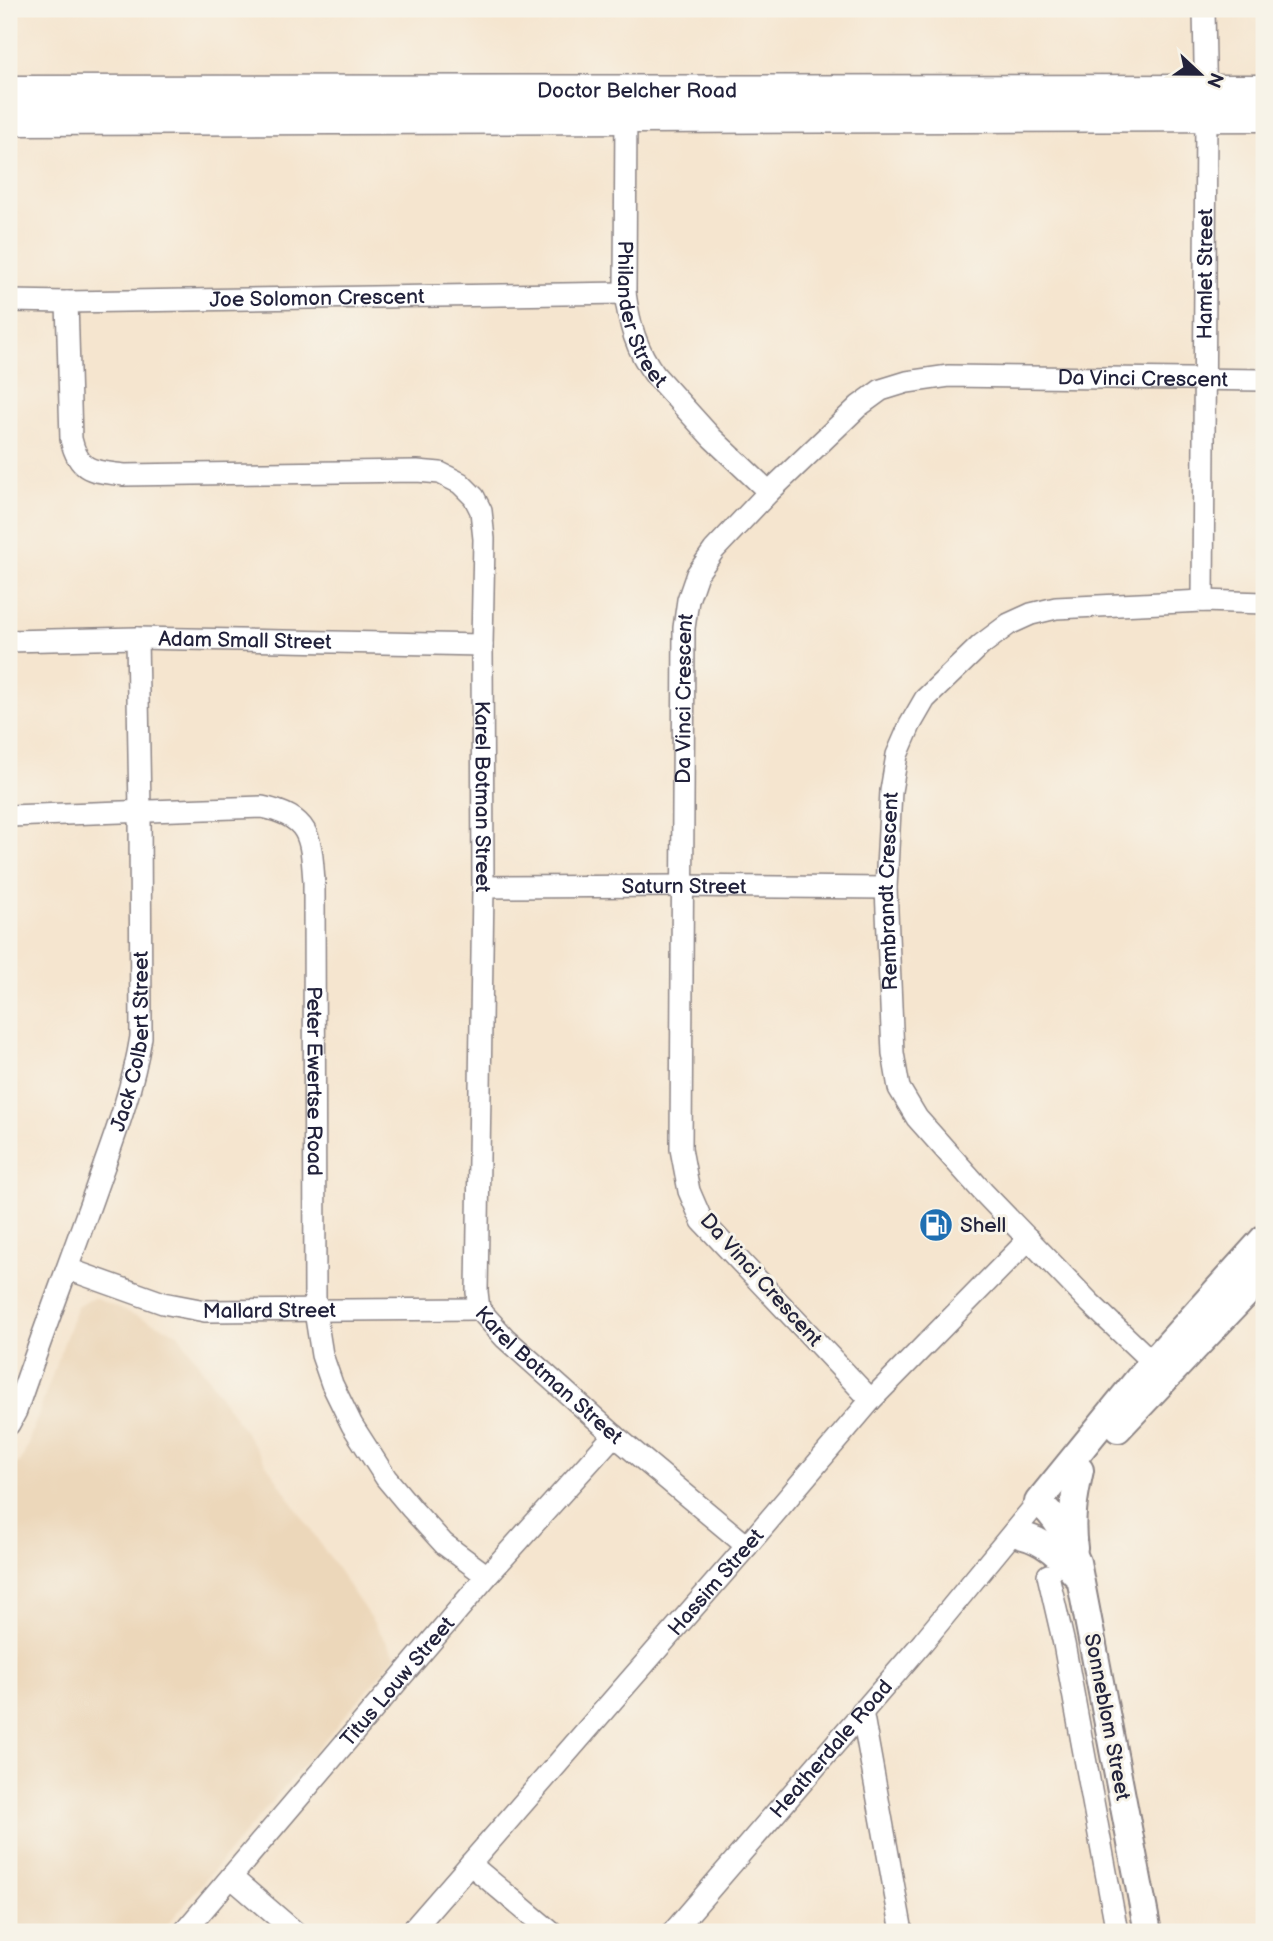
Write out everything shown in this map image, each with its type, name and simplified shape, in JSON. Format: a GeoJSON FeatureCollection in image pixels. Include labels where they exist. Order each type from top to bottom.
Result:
{"type":"FeatureCollection","features":[{"type":"Feature","properties":{"kind":"main road","name":"Doctor Belcher Road"},"geometry":{"type":"LineString","coordinates":[[9,91],[625,89],[1206,103],[1264,116]]}},
{"type":"Feature","properties":{"kind":"main road","name":"Doctor Belcher Road"},"geometry":{"type":"LineString","coordinates":[[9,120],[627,119],[1206,103],[1264,90]]}},
{"type":"Feature","properties":{"kind":"street","name":"Hamlet Street"},"geometry":{"type":"LineString","coordinates":[[1203,601],[1206,379],[1204,9]]}},
{"type":"Feature","properties":{"kind":"street","name":"Philander Street"},"geometry":{"type":"LineString","coordinates":[[625,89],[625,293],[638,348],[646,364],[712,438],[769,492]]}},
{"type":"Feature","properties":{"kind":"street","name":"Joe Solomon Crescent"},"geometry":{"type":"LineString","coordinates":[[9,301],[625,293]]}},
{"type":"Feature","properties":{"kind":"street","name":"Karel Botman Street"},"geometry":{"type":"LineString","coordinates":[[67,302],[71,439],[79,462],[88,468],[124,475],[417,471],[440,473],[460,483],[474,497],[481,510],[484,539],[483,887],[477,1292],[479,1309],[505,1338],[614,1435],[747,1546]]}},
{"type":"Feature","properties":{"kind":"street","name":"Da Vinci Crescent"},"geometry":{"type":"LineString","coordinates":[[871,1400],[702,1221],[689,1191],[681,1149],[684,628],[688,600],[697,574],[714,550],[769,492],[859,406],[881,390],[949,376],[1264,380]]}},
{"type":"Feature","properties":{"kind":"street","name":"Rembrandt Crescent"},"geometry":{"type":"LineString","coordinates":[[1156,1374],[917,1118],[900,1088],[893,1053],[886,888],[891,791],[897,755],[925,699],[981,645],[1009,624],[1031,614],[1056,608],[1203,601],[1264,603]]}},
{"type":"Feature","properties":{"kind":"street","name":"Adam Small Street"},"geometry":{"type":"LineString","coordinates":[[9,641],[136,638],[482,645]]}},
{"type":"Feature","properties":{"kind":"street","name":"Jack Colbert Street"},"geometry":{"type":"LineString","coordinates":[[9,1424],[68,1269],[126,1104],[141,1037],[136,638]]}},
{"type":"Feature","properties":{"kind":"street","name":"Peter Ewertse Road"},"geometry":{"type":"LineString","coordinates":[[9,816],[262,807],[281,811],[294,818],[309,837],[314,882],[315,1311],[322,1355],[332,1384],[352,1425],[386,1478],[444,1544],[488,1576]]}},
{"type":"Feature","properties":{"kind":"street","name":"Saturn Street"},"geometry":{"type":"LineString","coordinates":[[483,887],[886,888]]}},
{"type":"Feature","properties":{"kind":"street","name":"Hassim Street"},"geometry":{"type":"LineString","coordinates":[[411,1932],[871,1400],[1028,1239]]}},
{"type":"Feature","properties":{"kind":"street","name":"Heatherdale Road"},"geometry":{"type":"LineString","coordinates":[[673,1932],[987,1566],[1080,1470],[1262,1245]]}},
{"type":"Feature","properties":{"kind":"street","name":"Mallard Street"},"geometry":{"type":"LineString","coordinates":[[68,1269],[163,1303],[205,1311],[479,1309]]}},
{"type":"Feature","properties":{"kind":"street"},"geometry":{"type":"LineString","coordinates":[[1156,1374],[1184,1352],[1198,1345],[1264,1275]]}},
{"type":"Feature","properties":{"kind":"street","name":"Heatherdale Road"},"geometry":{"type":"LineString","coordinates":[[987,1566],[1020,1535],[1156,1374]]}},
{"type":"Feature","properties":{"kind":"street","name":"Titus Louw Street"},"geometry":{"type":"LineString","coordinates":[[184,1932],[488,1576],[614,1435]]}},
{"type":"Feature","properties":{"kind":"street"},"geometry":{"type":"LineString","coordinates":[[1079,1571],[1072,1516],[1080,1470]]}},
{"type":"Feature","properties":{"kind":"street","name":"Sonneblom Street"},"geometry":{"type":"LineString","coordinates":[[1043,1506],[1062,1530],[1079,1571],[1148,1932]]}},
{"type":"Feature","properties":{"kind":"street"},"geometry":{"type":"LineString","coordinates":[[1020,1535],[1033,1538],[1079,1571]]}},
{"type":"Feature","properties":{"kind":"street"},"geometry":{"type":"LineString","coordinates":[[1048,1576],[1064,1643],[1117,1932]]}},
{"type":"Feature","properties":{"kind":"street"},"geometry":{"type":"LineString","coordinates":[[862,1711],[902,1932]]}},
{"type":"Feature","properties":{"kind":"street"},"geometry":{"type":"LineString","coordinates":[[470,1864],[551,1932]]}},
{"type":"Feature","properties":{"kind":"street"},"geometry":{"type":"LineString","coordinates":[[232,1877],[295,1932]]}},
{"type":"Feature","properties":{"kind":"shaded area"},"geometry":{"type":"Polygon","coordinates":[[[94,1298],[178,1333],[396,1656],[161,1932],[26,1932],[9,1917],[9,1469],[22,1460],[77,1306],[94,1298]]]}},
{"type":"Feature","properties":{"kind":"place","name":"Shell"},"geometry":{"type":"Point","coordinates":[936,1225]}}]}
